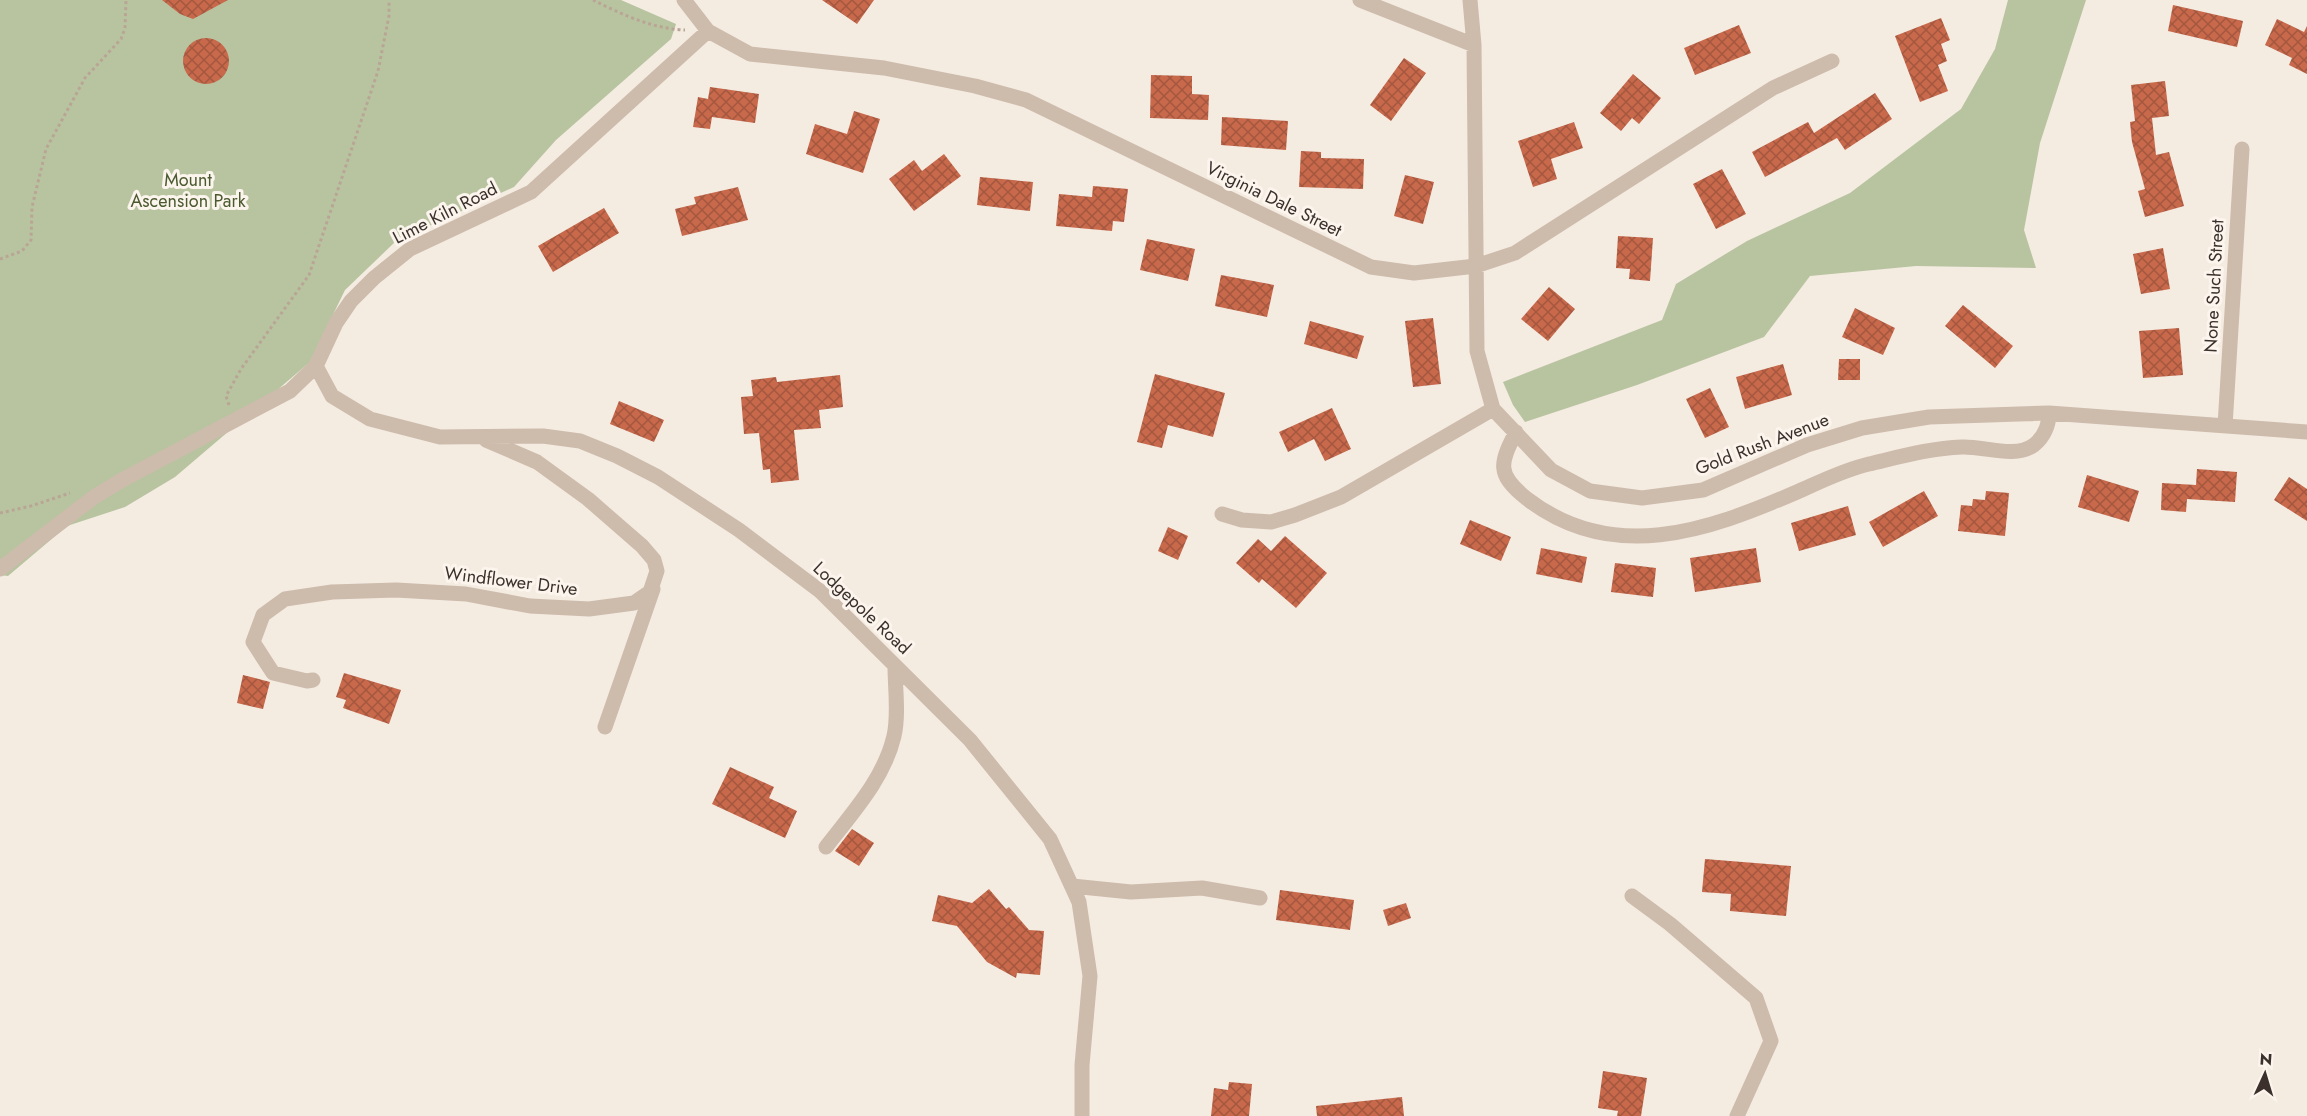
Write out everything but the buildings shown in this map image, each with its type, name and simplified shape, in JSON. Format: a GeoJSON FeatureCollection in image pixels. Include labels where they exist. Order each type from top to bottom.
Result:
{"type":"FeatureCollection","features":[{"type":"Feature","properties":{"kind":"street","name":"Virginia Dale Street"},"geometry":{"type":"LineString","coordinates":[[684,0],[708,31],[750,54],[884,68],[975,86],[1026,100],[1371,267],[1414,273],[1476,266],[1515,253],[1773,88],[1832,61]]}},
{"type":"Feature","properties":{"kind":"street"},"geometry":{"type":"LineString","coordinates":[[1360,0],[1474,45]]}},
{"type":"Feature","properties":{"kind":"street"},"geometry":{"type":"LineString","coordinates":[[1222,514],[1242,520],[1271,522],[1295,515],[1341,496],[1493,409],[1478,351],[1474,45],[1470,0]]}},
{"type":"Feature","properties":{"kind":"street","name":"Lime Kiln Road"},"geometry":{"type":"LineString","coordinates":[[0,569],[94,497],[290,391],[316,366],[336,323],[351,301],[374,278],[410,249],[531,192],[708,31]]}},
{"type":"Feature","properties":{"kind":"street","name":"None Such Street"},"geometry":{"type":"LineString","coordinates":[[2225,426],[2242,149]]}},
{"type":"Feature","properties":{"kind":"street","name":"Lodgepole Road"},"geometry":{"type":"LineString","coordinates":[[316,366],[332,396],[370,419],[440,437],[543,436],[580,441],[658,477],[739,530],[820,591],[970,740],[1050,839],[1079,902],[1089,976],[1081,1086],[1082,1116]]}},
{"type":"Feature","properties":{"kind":"street","name":"Gold Rush Avenue"},"geometry":{"type":"LineString","coordinates":[[1493,409],[1551,470],[1590,491],[1642,498],[1703,490],[1807,445],[1862,428],[1929,417],[2049,413],[2307,432]]}},
{"type":"Feature","properties":{"kind":"street"},"geometry":{"type":"LineString","coordinates":[[1516,432],[1502,458],[1504,474],[1515,490],[1560,518],[1612,536],[1633,538],[1677,533],[1713,525],[1861,466],[1896,458],[1963,447],[2018,451],[2034,445],[2042,436],[2049,424],[2049,413]]}},
{"type":"Feature","properties":{"kind":"street"},"geometry":{"type":"LineString","coordinates":[[481,437],[537,462],[588,499],[642,546],[654,560],[657,572],[655,584],[605,727]]}},
{"type":"Feature","properties":{"kind":"street","name":"Windflower Drive"},"geometry":{"type":"LineString","coordinates":[[313,680],[307,681],[273,673],[253,642],[263,615],[285,599],[332,592],[396,590],[466,594],[530,606],[589,609],[634,603],[650,592],[655,584]]}},
{"type":"Feature","properties":{"kind":"street"},"geometry":{"type":"LineString","coordinates":[[826,847],[865,796],[885,763],[895,734],[895,666]]}},
{"type":"Feature","properties":{"kind":"street"},"geometry":{"type":"LineString","coordinates":[[1071,886],[1131,892],[1202,888],[1260,898]]}},
{"type":"Feature","properties":{"kind":"street"},"geometry":{"type":"LineString","coordinates":[[1632,896],[1670,924],[1756,998],[1771,1041],[1737,1116]]}},
{"type":"Feature","properties":{"kind":"path"},"geometry":{"type":"LineString","coordinates":[[0,260],[22,252],[31,240],[32,207],[46,149],[85,78],[121,39],[125,28],[126,0]]}},
{"type":"Feature","properties":{"kind":"path"},"geometry":{"type":"LineString","coordinates":[[233,422],[226,396],[241,369],[309,275],[378,71],[390,16],[389,0]]}},
{"type":"Feature","properties":{"kind":"path"},"geometry":{"type":"LineString","coordinates":[[593,0],[619,13],[671,29],[708,31]]}},
{"type":"Feature","properties":{"kind":"path"},"geometry":{"type":"LineString","coordinates":[[0,513],[31,507],[76,491]]}},
{"type":"Feature","properties":{"kind":"green space","name":"Mount Ascension Park"},"geometry":{"type":"Polygon","coordinates":[[[0,0],[621,0],[676,24],[671,39],[556,140],[514,187],[395,242],[345,290],[310,362],[175,477],[125,507],[67,526],[8,576],[0,575],[0,0]]]}},
{"type":"Feature","properties":{"kind":"green space"},"geometry":{"type":"Polygon","coordinates":[[[2008,0],[2086,0],[2040,143],[2024,230],[2036,268],[1916,266],[1810,276],[1764,337],[1637,385],[1525,422],[1513,405],[1503,382],[1662,320],[1676,284],[1747,241],[1850,193],[1961,109],[1995,49],[2008,0]]]}}]}
